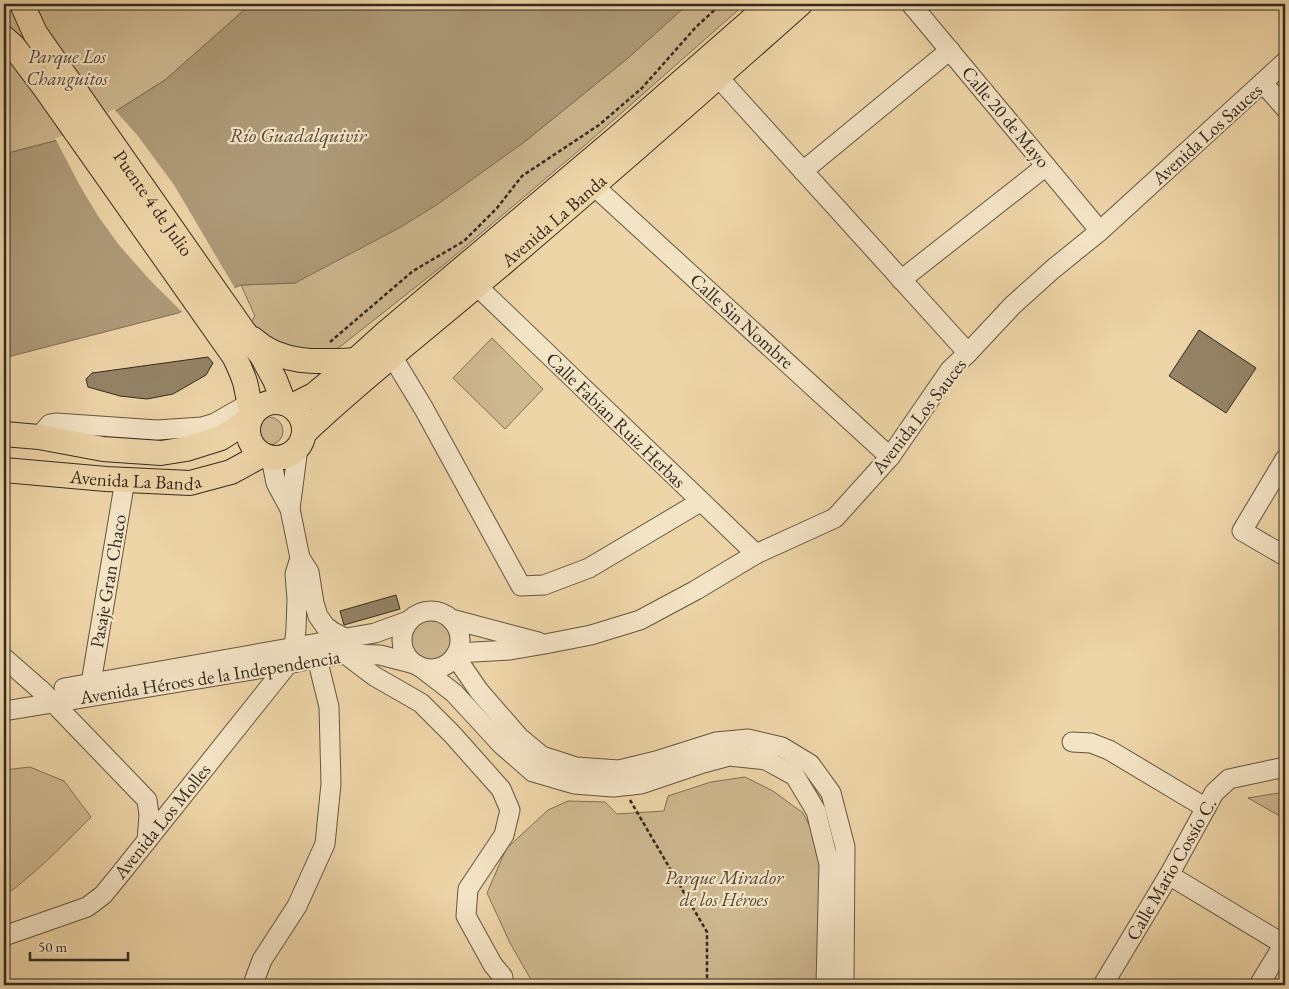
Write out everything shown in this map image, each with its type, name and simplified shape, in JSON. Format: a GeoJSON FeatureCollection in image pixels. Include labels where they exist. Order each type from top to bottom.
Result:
{"type":"FeatureCollection","features":[{"type":"Feature","properties":{"kind":"main road","name":"Puente 4 de Julio"},"geometry":{"type":"LineString","coordinates":[[22,4],[54,81],[216,310],[244,380],[250,412]]}},
{"type":"Feature","properties":{"kind":"main road","name":"Avenida La Banda"},"geometry":{"type":"LineString","coordinates":[[288,404],[314,395],[624,132],[770,4]]}},
{"type":"Feature","properties":{"kind":"main road","name":"Avenida La Banda"},"geometry":{"type":"LineString","coordinates":[[301,441],[340,399],[594,186],[800,4]]}},
{"type":"Feature","properties":{"kind":"main road","name":"Puente 4 de Julio"},"geometry":{"type":"LineString","coordinates":[[4,38],[54,81]]}},
{"type":"Feature","properties":{"kind":"main road","name":"Puente 4 de Julio"},"geometry":{"type":"LineString","coordinates":[[216,310],[242,330],[262,356],[288,404]]}},
{"type":"Feature","properties":{"kind":"main road"},"geometry":{"type":"LineString","coordinates":[[242,330],[259,345],[274,354],[285,357],[315,362],[356,360]]}},
{"type":"Feature","properties":{"kind":"main road"},"geometry":{"type":"LineString","coordinates":[[274,402],[288,404],[302,418],[304,426],[301,441],[290,455],[286,457],[267,457],[256,450],[251,443],[248,435],[250,412],[265,404],[274,402]]}},
{"type":"Feature","properties":{"kind":"main road","name":"Avenida La Banda"},"geometry":{"type":"LineString","coordinates":[[4,434],[39,437],[103,449],[161,453],[186,449],[221,438],[250,412]]}},
{"type":"Feature","properties":{"kind":"main road","name":"Avenida La Banda"},"geometry":{"type":"LineString","coordinates":[[4,470],[125,480],[190,483],[230,472],[267,457]]}},
{"type":"Feature","properties":{"kind":"street","name":"Calle 20 de Mayo"},"geometry":{"type":"LineString","coordinates":[[911,4],[1100,231]]}},
{"type":"Feature","properties":{"kind":"street"},"geometry":{"type":"LineString","coordinates":[[803,171],[950,50]]}},
{"type":"Feature","properties":{"kind":"street","name":"Avenida Los Sauces"},"geometry":{"type":"LineString","coordinates":[[456,654],[510,650],[544,644],[591,635],[640,620],[696,590],[756,554],[835,518],[890,457],[950,370],[1012,305],[1100,231],[1285,62]]}},
{"type":"Feature","properties":{"kind":"street"},"geometry":{"type":"LineString","coordinates":[[718,77],[968,353]]}},
{"type":"Feature","properties":{"kind":"street"},"geometry":{"type":"LineString","coordinates":[[1262,83],[1285,108]]}},
{"type":"Feature","properties":{"kind":"street"},"geometry":{"type":"LineString","coordinates":[[902,280],[1046,166]]}},
{"type":"Feature","properties":{"kind":"street","name":"Calle Sin Nombre"},"geometry":{"type":"LineString","coordinates":[[594,186],[890,457]]}},
{"type":"Feature","properties":{"kind":"street","name":"Calle Fabian Ruiz Herbas"},"geometry":{"type":"LineString","coordinates":[[477,286],[756,554]]}},
{"type":"Feature","properties":{"kind":"street"},"geometry":{"type":"LineString","coordinates":[[392,356],[424,409],[521,586],[544,585],[589,568],[700,502]]}},
{"type":"Feature","properties":{"kind":"street"},"geometry":{"type":"LineString","coordinates":[[290,509],[301,441]]}},
{"type":"Feature","properties":{"kind":"street"},"geometry":{"type":"LineString","coordinates":[[267,457],[276,483],[290,509],[300,558],[308,572],[318,616],[325,626],[333,632],[374,676],[421,704],[452,734],[501,789],[510,810],[504,836],[468,889],[466,916],[503,977],[503,985]]}},
{"type":"Feature","properties":{"kind":"street"},"geometry":{"type":"LineString","coordinates":[[1285,459],[1242,531],[1285,556]]}},
{"type":"Feature","properties":{"kind":"street","name":"Pasaje Gran Chaco"},"geometry":{"type":"LineString","coordinates":[[91,683],[125,480]]}},
{"type":"Feature","properties":{"kind":"street"},"geometry":{"type":"LineString","coordinates":[[293,658],[298,599],[295,574],[300,558]]}},
{"type":"Feature","properties":{"kind":"street"},"geometry":{"type":"LineString","coordinates":[[434,610],[444,613],[451,619],[457,626],[460,644],[456,654],[448,663],[439,668],[429,669],[417,666],[408,658],[403,649],[402,640],[403,630],[408,621],[424,611],[434,610]]}},
{"type":"Feature","properties":{"kind":"street","name":"Avenida Los Sauces"},"geometry":{"type":"LineString","coordinates":[[451,619],[544,644]]}},
{"type":"Feature","properties":{"kind":"street","name":"Avenida Héroes de la Independencia"},"geometry":{"type":"LineString","coordinates":[[4,711],[91,683],[293,658],[317,658],[408,621]]}},
{"type":"Feature","properties":{"kind":"street","name":"Avenida Héroes de la Independencia"},"geometry":{"type":"LineString","coordinates":[[4,700],[48,698],[293,658],[346,646],[417,666],[454,693],[501,744],[533,772],[574,784],[613,787],[641,784],[729,756],[766,760],[795,776],[816,810],[829,864],[826,985]]}},
{"type":"Feature","properties":{"kind":"street"},"geometry":{"type":"LineString","coordinates":[[456,654],[479,692],[519,737],[542,756],[576,767],[618,770],[656,762],[716,742],[748,739],[782,747],[810,764],[831,793],[845,847],[844,985]]}},
{"type":"Feature","properties":{"kind":"street"},"geometry":{"type":"LineString","coordinates":[[4,658],[48,698],[147,800],[159,807],[175,804]]}},
{"type":"Feature","properties":{"kind":"street","name":"Avenida Los Molles"},"geometry":{"type":"LineString","coordinates":[[4,936],[87,907],[103,895],[293,658]]}},
{"type":"Feature","properties":{"kind":"street"},"geometry":{"type":"LineString","coordinates":[[253,984],[262,960],[298,906],[325,844],[331,784],[329,707],[317,658]]}},
{"type":"Feature","properties":{"kind":"street"},"geometry":{"type":"LineString","coordinates":[[1072,742],[1091,743],[1109,750],[1206,808]]}},
{"type":"Feature","properties":{"kind":"street","name":"Calle Mario Cossío C."},"geometry":{"type":"LineString","coordinates":[[1102,985],[1169,876],[1214,793],[1229,779],[1285,767]]}},
{"type":"Feature","properties":{"kind":"street"},"geometry":{"type":"LineString","coordinates":[[147,800],[150,816],[147,841]]}},
{"type":"Feature","properties":{"kind":"street"},"geometry":{"type":"LineString","coordinates":[[1169,876],[1285,943],[1259,985]]}},
{"type":"Feature","properties":{"kind":"path"},"geometry":{"type":"LineString","coordinates":[[324,344],[331,342],[413,271],[464,241],[497,208],[522,176],[599,125],[642,88],[696,27],[721,4]]}},
{"type":"Feature","properties":{"kind":"path"},"geometry":{"type":"LineString","coordinates":[[623,786],[706,932],[707,985]]}},
{"type":"Feature","properties":{"kind":"green space","name":"Parque Los Changuitos"},"geometry":{"type":"Polygon","coordinates":[[[4,4],[251,4],[165,80],[78,135],[4,154],[4,4]]]}},
{"type":"Feature","properties":{"kind":"green space"},"geometry":{"type":"Polygon","coordinates":[[[688,4],[745,4],[583,147],[446,263],[341,346],[330,353],[278,347],[249,325],[255,316],[241,285],[295,283],[523,143],[628,58],[688,4]]]}},
{"type":"Feature","properties":{"kind":"green space"},"geometry":{"type":"Polygon","coordinates":[[[492,338],[543,389],[505,429],[453,378],[492,338]]]}},
{"type":"Feature","properties":{"kind":"green space"},"geometry":{"type":"Polygon","coordinates":[[[269,417],[279,421],[283,431],[279,441],[269,445],[259,441],[255,431],[259,421],[269,417]]]}},
{"type":"Feature","properties":{"kind":"green space"},"geometry":{"type":"Polygon","coordinates":[[[435,618],[443,621],[449,627],[452,639],[449,651],[443,657],[427,660],[419,657],[413,651],[410,635],[413,627],[419,621],[435,618]]]}},
{"type":"Feature","properties":{"kind":"green space"},"geometry":{"type":"Polygon","coordinates":[[[30,767],[64,781],[91,817],[40,867],[15,888],[4,894],[4,770],[30,767]]]}},
{"type":"Feature","properties":{"kind":"green space","name":"Parque Mirador de los Héroes"},"geometry":{"type":"Polygon","coordinates":[[[745,777],[773,791],[803,813],[819,844],[823,894],[819,985],[534,985],[510,943],[487,893],[506,849],[548,810],[568,801],[605,802],[617,814],[664,811],[668,796],[711,782],[745,777]]]}},
{"type":"Feature","properties":{"kind":"green space"},"geometry":{"type":"Polygon","coordinates":[[[1285,792],[1285,819],[1248,798],[1285,792]]]}},
{"type":"Feature","properties":{"kind":"water","name":"Río Guadalquivir"},"geometry":{"type":"Polygon","coordinates":[[[251,4],[688,4],[628,58],[523,143],[438,204],[401,227],[295,283],[241,285],[178,313],[4,358],[4,154],[78,135],[165,80],[251,4]]]}},
{"type":"Feature","properties":{"kind":"pier"},"geometry":{"type":"Polygon","coordinates":[[[114,109],[138,136],[174,185],[236,290],[183,313],[119,245],[98,216],[55,138],[77,132],[114,109]]]}},
{"type":"Feature","properties":{"kind":"building"},"geometry":{"type":"Polygon","coordinates":[[[1199,330],[1256,368],[1226,413],[1169,376],[1199,330]]]}},
{"type":"Feature","properties":{"kind":"building"},"geometry":{"type":"Polygon","coordinates":[[[208,357],[213,363],[206,375],[173,394],[147,399],[120,396],[88,387],[86,379],[92,373],[208,357]]]}},
{"type":"Feature","properties":{"kind":"building"},"geometry":{"type":"Polygon","coordinates":[[[396,595],[400,609],[344,625],[340,611],[396,595]]]}}]}
